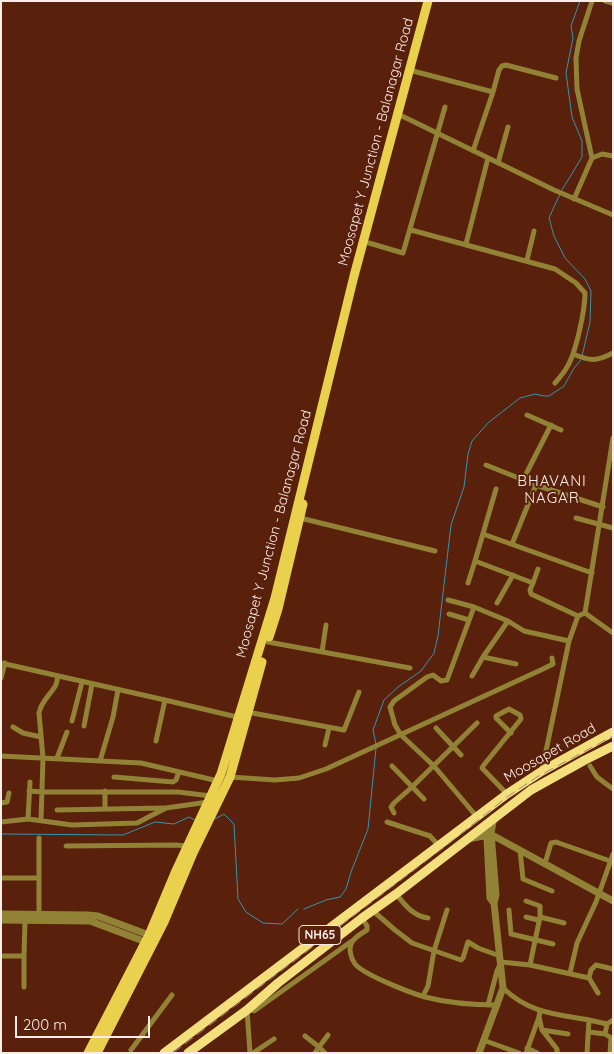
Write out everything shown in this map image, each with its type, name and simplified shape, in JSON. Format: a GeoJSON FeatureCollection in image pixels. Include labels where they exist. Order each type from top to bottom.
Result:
{"type":"FeatureCollection","features":[{"type":"Feature","properties":{"kind":"highway","name":"Moosapet Road"},"geometry":{"type":"LineString","coordinates":[[477,817],[542,771],[613,732]]}},
{"type":"Feature","properties":{"kind":"highway","name":"Moosapet Road"},"geometry":{"type":"LineString","coordinates":[[481,829],[494,817],[538,785],[613,746]]}},
{"type":"Feature","properties":{"kind":"highway","name":"NH65"},"geometry":{"type":"LineString","coordinates":[[164,1053],[477,817]]}},
{"type":"Feature","properties":{"kind":"highway","name":"NH65"},"geometry":{"type":"LineString","coordinates":[[188,1053],[289,980],[372,910],[481,829]]}},
{"type":"Feature","properties":{"kind":"highway"},"geometry":{"type":"LineString","coordinates":[[438,847],[450,853]]}},
{"type":"Feature","properties":{"kind":"highway"},"geometry":{"type":"LineString","coordinates":[[438,847],[440,861]]}},
{"type":"Feature","properties":{"kind":"main road","name":"Moosapet Y Junction - Balanagar Road"},"geometry":{"type":"LineString","coordinates":[[88,1053],[148,938],[187,846],[199,830],[233,749],[238,717],[274,598],[354,276],[428,1]]}},
{"type":"Feature","properties":{"kind":"main road"},"geometry":{"type":"LineString","coordinates":[[211,803],[230,776],[233,749],[247,712],[278,609],[369,243],[434,1]]}},
{"type":"Feature","properties":{"kind":"main road"},"geometry":{"type":"LineString","coordinates":[[96,1053],[164,922],[199,830]]}},
{"type":"Feature","properties":{"kind":"street"},"geometry":{"type":"LineString","coordinates":[[574,199],[592,158],[577,89],[576,58],[579,41],[592,1]]}},
{"type":"Feature","properties":{"kind":"street"},"geometry":{"type":"LineString","coordinates":[[605,1],[613,4]]}},
{"type":"Feature","properties":{"kind":"street"},"geometry":{"type":"LineString","coordinates":[[473,150],[499,70],[502,66],[556,78]]}},
{"type":"Feature","properties":{"kind":"street"},"geometry":{"type":"LineString","coordinates":[[414,71],[493,92]]}},
{"type":"Feature","properties":{"kind":"street"},"geometry":{"type":"LineString","coordinates":[[369,243],[404,253],[445,107]]}},
{"type":"Feature","properties":{"kind":"street"},"geometry":{"type":"LineString","coordinates":[[402,116],[554,190],[613,215]]}},
{"type":"Feature","properties":{"kind":"street"},"geometry":{"type":"LineString","coordinates":[[498,163],[508,127]]}},
{"type":"Feature","properties":{"kind":"street"},"geometry":{"type":"LineString","coordinates":[[592,158],[602,154],[613,156]]}},
{"type":"Feature","properties":{"kind":"street"},"geometry":{"type":"LineString","coordinates":[[466,244],[488,158]]}},
{"type":"Feature","properties":{"kind":"street"},"geometry":{"type":"LineString","coordinates":[[411,230],[555,268],[576,283],[585,293],[576,355],[555,383]]}},
{"type":"Feature","properties":{"kind":"street"},"geometry":{"type":"LineString","coordinates":[[527,260],[534,231]]}},
{"type":"Feature","properties":{"kind":"street"},"geometry":{"type":"LineString","coordinates":[[576,355],[588,360],[601,359],[613,353]]}},
{"type":"Feature","properties":{"kind":"street"},"geometry":{"type":"LineString","coordinates":[[528,415],[561,430]]}},
{"type":"Feature","properties":{"kind":"street"},"geometry":{"type":"LineString","coordinates":[[523,480],[551,425]]}},
{"type":"Feature","properties":{"kind":"street"},"geometry":{"type":"LineString","coordinates":[[585,613],[613,438]]}},
{"type":"Feature","properties":{"kind":"street"},"geometry":{"type":"LineString","coordinates":[[486,465],[536,485],[603,507]]}},
{"type":"Feature","properties":{"kind":"street"},"geometry":{"type":"LineString","coordinates":[[512,544],[536,485]]}},
{"type":"Feature","properties":{"kind":"street"},"geometry":{"type":"LineString","coordinates":[[468,583],[496,489]]}},
{"type":"Feature","properties":{"kind":"street"},"geometry":{"type":"LineString","coordinates":[[300,518],[435,551]]}},
{"type":"Feature","properties":{"kind":"street"},"geometry":{"type":"LineString","coordinates":[[576,518],[613,528]]}},
{"type":"Feature","properties":{"kind":"street"},"geometry":{"type":"LineString","coordinates":[[483,534],[592,573]]}},
{"type":"Feature","properties":{"kind":"street"},"geometry":{"type":"LineString","coordinates":[[475,561],[533,583]]}},
{"type":"Feature","properties":{"kind":"street"},"geometry":{"type":"LineString","coordinates":[[538,569],[530,590],[532,594],[578,616]]}},
{"type":"Feature","properties":{"kind":"street"},"geometry":{"type":"LineString","coordinates":[[497,603],[513,575]]}},
{"type":"Feature","properties":{"kind":"street"},"geometry":{"type":"LineString","coordinates":[[448,600],[474,607],[508,621],[524,631],[569,641]]}},
{"type":"Feature","properties":{"kind":"street"},"geometry":{"type":"LineString","coordinates":[[474,607],[447,680],[441,681],[436,676],[430,675],[394,701],[390,707],[395,725],[401,735],[434,766],[477,817]]}},
{"type":"Feature","properties":{"kind":"street"},"geometry":{"type":"LineString","coordinates":[[542,771],[569,641],[578,616],[585,613]]}},
{"type":"Feature","properties":{"kind":"street"},"geometry":{"type":"LineString","coordinates":[[585,613],[613,633]]}},
{"type":"Feature","properties":{"kind":"street"},"geometry":{"type":"LineString","coordinates":[[449,614],[469,620]]}},
{"type":"Feature","properties":{"kind":"street"},"geometry":{"type":"LineString","coordinates":[[472,676],[508,621]]}},
{"type":"Feature","properties":{"kind":"street"},"geometry":{"type":"LineString","coordinates":[[322,652],[326,626]]}},
{"type":"Feature","properties":{"kind":"street"},"geometry":{"type":"LineString","coordinates":[[268,642],[410,668]]}},
{"type":"Feature","properties":{"kind":"street"},"geometry":{"type":"LineString","coordinates":[[483,657],[516,664]]}},
{"type":"Feature","properties":{"kind":"street"},"geometry":{"type":"LineString","coordinates":[[230,776],[275,780],[299,778],[326,769],[543,669],[553,664],[552,658]]}},
{"type":"Feature","properties":{"kind":"street"},"geometry":{"type":"LineString","coordinates":[[1,678],[3,663],[238,717]]}},
{"type":"Feature","properties":{"kind":"street"},"geometry":{"type":"LineString","coordinates":[[42,820],[43,758],[40,707],[55,688],[58,676]]}},
{"type":"Feature","properties":{"kind":"street"},"geometry":{"type":"LineString","coordinates":[[72,721],[82,682]]}},
{"type":"Feature","properties":{"kind":"street"},"geometry":{"type":"LineString","coordinates":[[84,726],[92,684]]}},
{"type":"Feature","properties":{"kind":"street"},"geometry":{"type":"LineString","coordinates":[[100,761],[113,717],[118,690]]}},
{"type":"Feature","properties":{"kind":"street"},"geometry":{"type":"LineString","coordinates":[[247,712],[341,730],[347,727],[359,692]]}},
{"type":"Feature","properties":{"kind":"street"},"geometry":{"type":"LineString","coordinates":[[156,741],[165,700]]}},
{"type":"Feature","properties":{"kind":"street"},"geometry":{"type":"LineString","coordinates":[[507,794],[482,768],[511,732],[522,717],[509,709],[496,718],[511,732]]}},
{"type":"Feature","properties":{"kind":"street"},"geometry":{"type":"LineString","coordinates":[[394,813],[391,807],[394,803],[476,723]]}},
{"type":"Feature","properties":{"kind":"street"},"geometry":{"type":"LineString","coordinates":[[13,727],[41,738]]}},
{"type":"Feature","properties":{"kind":"street"},"geometry":{"type":"LineString","coordinates":[[325,745],[329,728]]}},
{"type":"Feature","properties":{"kind":"street"},"geometry":{"type":"LineString","coordinates":[[436,728],[461,754]]}},
{"type":"Feature","properties":{"kind":"street"},"geometry":{"type":"LineString","coordinates":[[57,758],[67,732]]}},
{"type":"Feature","properties":{"kind":"street"},"geometry":{"type":"LineString","coordinates":[[1,756],[141,762],[218,781]]}},
{"type":"Feature","properties":{"kind":"street"},"geometry":{"type":"LineString","coordinates":[[392,766],[424,799]]}},
{"type":"Feature","properties":{"kind":"street"},"geometry":{"type":"LineString","coordinates":[[590,766],[601,782],[613,789]]}},
{"type":"Feature","properties":{"kind":"street"},"geometry":{"type":"LineString","coordinates":[[114,777],[173,782],[176,780],[179,772]]}},
{"type":"Feature","properties":{"kind":"street"},"geometry":{"type":"LineString","coordinates":[[28,818],[30,782]]}},
{"type":"Feature","properties":{"kind":"street"},"geometry":{"type":"LineString","coordinates":[[29,791],[178,792],[211,803]]}},
{"type":"Feature","properties":{"kind":"street"},"geometry":{"type":"LineString","coordinates":[[105,791],[105,809]]}},
{"type":"Feature","properties":{"kind":"street"},"geometry":{"type":"LineString","coordinates":[[1,803],[7,803],[9,793]]}},
{"type":"Feature","properties":{"kind":"street"},"geometry":{"type":"LineString","coordinates":[[57,810],[166,808],[211,803]]}},
{"type":"Feature","properties":{"kind":"street"},"geometry":{"type":"LineString","coordinates":[[1,822],[28,818],[72,825],[137,823],[166,808]]}},
{"type":"Feature","properties":{"kind":"street"},"geometry":{"type":"LineString","coordinates":[[479,1053],[503,988],[494,903],[496,895],[494,817]]}},
{"type":"Feature","properties":{"kind":"street"},"geometry":{"type":"LineString","coordinates":[[387,822],[430,836],[438,847]]}},
{"type":"Feature","properties":{"kind":"street"},"geometry":{"type":"LineString","coordinates":[[481,829],[494,833],[546,860],[613,901]]}},
{"type":"Feature","properties":{"kind":"street"},"geometry":{"type":"LineString","coordinates":[[494,833],[520,850],[599,892],[613,896]]}},
{"type":"Feature","properties":{"kind":"street"},"geometry":{"type":"LineString","coordinates":[[468,839],[483,836],[487,838],[490,898],[494,903]]}},
{"type":"Feature","properties":{"kind":"street"},"geometry":{"type":"LineString","coordinates":[[39,838],[39,914]]}},
{"type":"Feature","properties":{"kind":"street"},"geometry":{"type":"LineString","coordinates":[[546,860],[552,843],[556,842],[610,861]]}},
{"type":"Feature","properties":{"kind":"street"},"geometry":{"type":"LineString","coordinates":[[66,846],[187,846]]}},
{"type":"Feature","properties":{"kind":"street"},"geometry":{"type":"LineString","coordinates":[[520,850],[523,879],[552,890]]}},
{"type":"Feature","properties":{"kind":"street"},"geometry":{"type":"LineString","coordinates":[[570,973],[578,943],[613,854]]}},
{"type":"Feature","properties":{"kind":"street"},"geometry":{"type":"LineString","coordinates":[[1,878],[39,878]]}},
{"type":"Feature","properties":{"kind":"street"},"geometry":{"type":"LineString","coordinates":[[396,894],[407,908],[422,917],[428,918]]}},
{"type":"Feature","properties":{"kind":"street"},"geometry":{"type":"LineString","coordinates":[[526,901],[540,906],[530,965]]}},
{"type":"Feature","properties":{"kind":"street"},"geometry":{"type":"LineString","coordinates":[[372,910],[412,943],[461,960],[468,942],[500,959],[589,978],[598,993]]}},
{"type":"Feature","properties":{"kind":"street"},"geometry":{"type":"LineString","coordinates":[[424,996],[428,986],[434,951],[448,910]]}},
{"type":"Feature","properties":{"kind":"street"},"geometry":{"type":"LineString","coordinates":[[509,910],[511,934],[553,944]]}},
{"type":"Feature","properties":{"kind":"street"},"geometry":{"type":"LineString","coordinates":[[1,914],[98,916],[148,938]]}},
{"type":"Feature","properties":{"kind":"street"},"geometry":{"type":"LineString","coordinates":[[526,917],[564,924]]}},
{"type":"Feature","properties":{"kind":"street"},"geometry":{"type":"LineString","coordinates":[[289,980],[367,930],[367,926],[362,918]]}},
{"type":"Feature","properties":{"kind":"street"},"geometry":{"type":"LineString","coordinates":[[1,920],[90,921],[148,938]]}},
{"type":"Feature","properties":{"kind":"street"},"geometry":{"type":"LineString","coordinates":[[24,987],[25,920]]}},
{"type":"Feature","properties":{"kind":"street"},"geometry":{"type":"LineString","coordinates":[[352,941],[351,953],[356,964],[366,972],[396,986],[424,996],[451,1002],[498,1005]]}},
{"type":"Feature","properties":{"kind":"street"},"geometry":{"type":"LineString","coordinates":[[1,956],[24,956]]}},
{"type":"Feature","properties":{"kind":"street"},"geometry":{"type":"LineString","coordinates":[[488,1005],[500,959]]}},
{"type":"Feature","properties":{"kind":"street"},"geometry":{"type":"LineString","coordinates":[[589,978],[591,970],[596,965],[613,969]]}},
{"type":"Feature","properties":{"kind":"street"},"geometry":{"type":"LineString","coordinates":[[503,988],[539,1014],[606,1024],[613,1020]]}},
{"type":"Feature","properties":{"kind":"street"},"geometry":{"type":"LineString","coordinates":[[131,1050],[172,995]]}},
{"type":"Feature","properties":{"kind":"street"},"geometry":{"type":"LineString","coordinates":[[249,1008],[251,1053],[274,1039]]}},
{"type":"Feature","properties":{"kind":"street"},"geometry":{"type":"LineString","coordinates":[[539,1014],[542,1030],[558,1053],[565,1053]]}},
{"type":"Feature","properties":{"kind":"street"},"geometry":{"type":"LineString","coordinates":[[537,1053],[527,1050],[539,1014]]}},
{"type":"Feature","properties":{"kind":"street"},"geometry":{"type":"LineString","coordinates":[[587,1053],[589,1020]]}},
{"type":"Feature","properties":{"kind":"street"},"geometry":{"type":"LineString","coordinates":[[605,1034],[606,1024]]}},
{"type":"Feature","properties":{"kind":"street"},"geometry":{"type":"LineString","coordinates":[[542,1030],[568,1034]]}},
{"type":"Feature","properties":{"kind":"street"},"geometry":{"type":"LineString","coordinates":[[589,1032],[605,1034],[612,1038],[610,1053]]}},
{"type":"Feature","properties":{"kind":"street"},"geometry":{"type":"LineString","coordinates":[[306,1036],[326,1053]]}},
{"type":"Feature","properties":{"kind":"street"},"geometry":{"type":"LineString","coordinates":[[315,1053],[328,1036]]}},
{"type":"Feature","properties":{"kind":"street"},"geometry":{"type":"LineString","coordinates":[[483,1040],[519,1053]]}},
{"type":"Feature","properties":{"kind":"street"},"geometry":{"type":"LineString","coordinates":[[498,1053],[499,1046]]}},
{"type":"Feature","properties":{"kind":"waterway"},"geometry":{"type":"LineString","coordinates":[[562,190],[582,157],[582,141],[572,117],[566,73],[573,38],[571,26],[580,1]]}},
{"type":"Feature","properties":{"kind":"waterway"},"geometry":{"type":"LineString","coordinates":[[560,194],[549,218],[554,236],[565,258],[585,279],[591,291],[590,322],[582,356]]}},
{"type":"Feature","properties":{"kind":"waterway"},"geometry":{"type":"LineString","coordinates":[[376,744],[373,730],[384,700],[398,687],[421,671],[434,653],[438,636],[451,525],[464,487],[468,454],[472,441],[489,422],[520,398],[535,394],[549,396],[564,386],[581,360]]}},
{"type":"Feature","properties":{"kind":"waterway"},"geometry":{"type":"LineString","coordinates":[[304,909],[326,900],[340,897],[346,889],[368,829],[376,748]]}},
{"type":"Feature","properties":{"kind":"waterway"},"geometry":{"type":"LineString","coordinates":[[215,819],[224,814],[234,824],[238,899],[246,912],[263,923],[282,924],[298,909]]}},
{"type":"Feature","properties":{"kind":"waterway"},"geometry":{"type":"LineString","coordinates":[[1,834],[123,835],[155,822],[174,824],[189,817],[195,820]]}},
{"type":"Feature","properties":{"kind":"railway"},"geometry":{"type":"LineString","coordinates":[[173,1053],[447,845],[507,797],[537,777],[613,736]]}},
{"type":"Feature","properties":{"kind":"district","name":"BHAVANI NAGAR"},"geometry":{"type":"Point","coordinates":[552,490]}}]}
